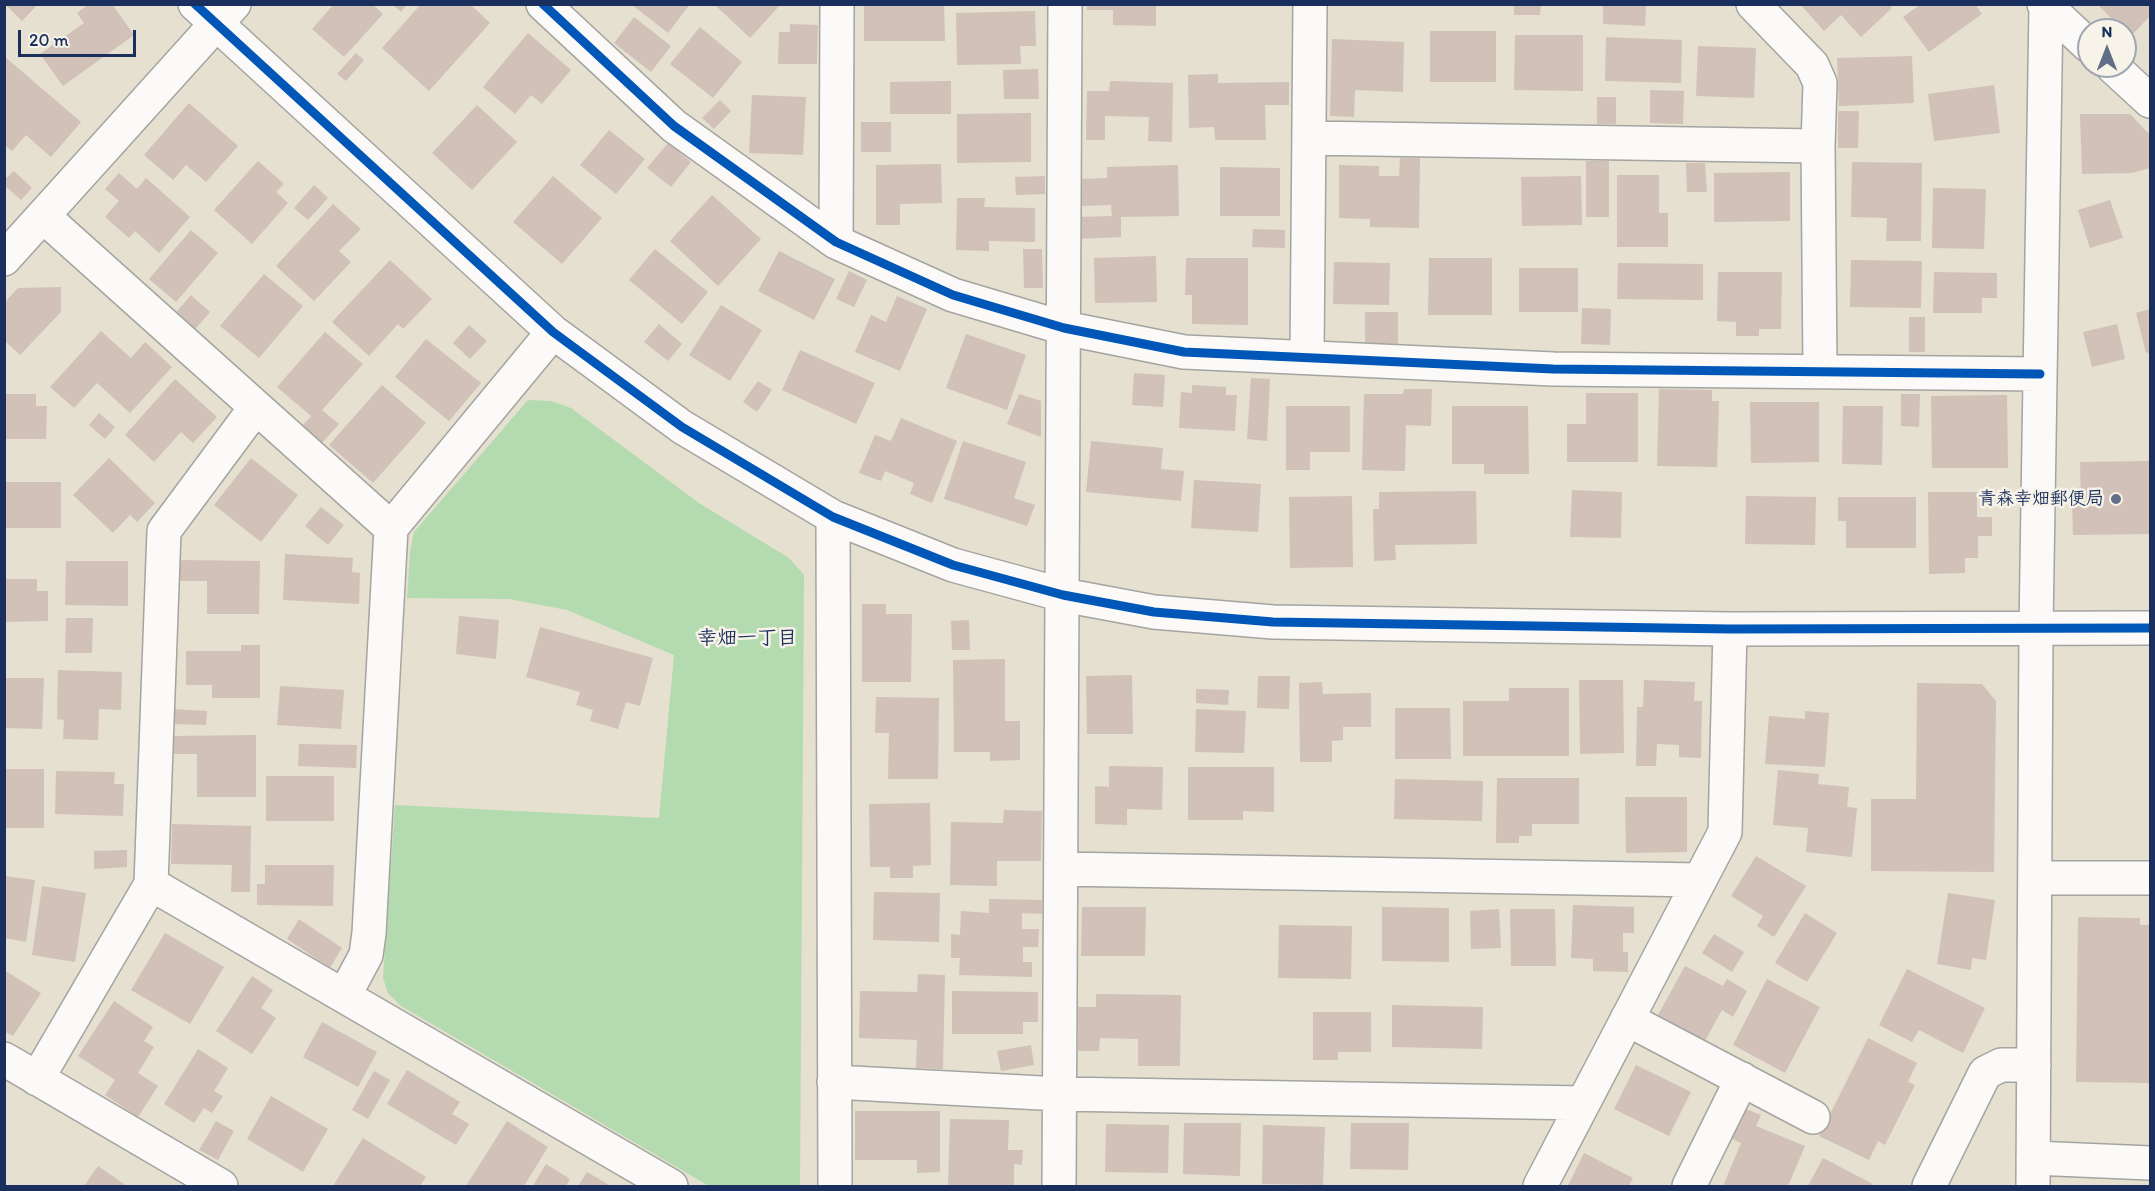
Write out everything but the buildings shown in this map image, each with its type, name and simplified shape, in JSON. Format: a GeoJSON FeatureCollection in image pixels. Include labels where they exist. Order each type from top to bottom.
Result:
{"type":"FeatureCollection","features":[{"type":"Feature","properties":{"kind":"street"},"geometry":{"type":"LineString","coordinates":[[543,4],[674,126],[836,242],[953,295],[1064,328],[1184,352],[1553,369],[2040,374]]}},
{"type":"Feature","properties":{"kind":"street"},"geometry":{"type":"LineString","coordinates":[[836,242],[837,4]]}},
{"type":"Feature","properties":{"kind":"street"},"geometry":{"type":"LineString","coordinates":[[1059,1186],[1065,4]]}},
{"type":"Feature","properties":{"kind":"street"},"geometry":{"type":"LineString","coordinates":[[1307,357],[1310,4]]}},
{"type":"Feature","properties":{"kind":"street"},"geometry":{"type":"LineString","coordinates":[[1753,4],[1812,65],[1820,83],[1818,146],[1820,371]]}},
{"type":"Feature","properties":{"kind":"street"},"geometry":{"type":"LineString","coordinates":[[2045,6],[2077,34]]}},
{"type":"Feature","properties":{"kind":"street"},"geometry":{"type":"LineString","coordinates":[[2045,6],[2036,627],[2033,1172],[2151,1163]]}},
{"type":"Feature","properties":{"kind":"street"},"geometry":{"type":"LineString","coordinates":[[4,260],[215,11],[553,332],[682,428],[833,517],[953,566],[1063,594],[1154,612],[1274,622],[1730,629],[2151,628]]}},
{"type":"Feature","properties":{"kind":"street"},"geometry":{"type":"LineString","coordinates":[[2125,78],[2151,101]]}},
{"type":"Feature","properties":{"kind":"street"},"geometry":{"type":"LineString","coordinates":[[1309,138],[1818,146]]}},
{"type":"Feature","properties":{"kind":"street"},"geometry":{"type":"LineString","coordinates":[[43,216],[391,528]]}},
{"type":"Feature","properties":{"kind":"street"},"geometry":{"type":"LineString","coordinates":[[345,996],[366,955],[369,933],[391,528],[553,332]]}},
{"type":"Feature","properties":{"kind":"street"},"geometry":{"type":"LineString","coordinates":[[37,1079],[151,884],[164,531],[256,407]]}},
{"type":"Feature","properties":{"kind":"street"},"geometry":{"type":"LineString","coordinates":[[833,517],[835,1186]]}},
{"type":"Feature","properties":{"kind":"street"},"geometry":{"type":"LineString","coordinates":[[1540,1186],[1725,832],[1730,629]]}},
{"type":"Feature","properties":{"kind":"street"},"geometry":{"type":"LineString","coordinates":[[1061,869],[1699,880]]}},
{"type":"Feature","properties":{"kind":"street"},"geometry":{"type":"LineString","coordinates":[[2035,878],[2151,878]]}},
{"type":"Feature","properties":{"kind":"street"},"geometry":{"type":"LineString","coordinates":[[151,884],[671,1186]]}},
{"type":"Feature","properties":{"kind":"street"},"geometry":{"type":"LineString","coordinates":[[1627,1019],[1813,1117]]}},
{"type":"Feature","properties":{"kind":"street"},"geometry":{"type":"LineString","coordinates":[[4,1059],[221,1186]]}},
{"type":"Feature","properties":{"kind":"street"},"geometry":{"type":"LineString","coordinates":[[1929,1186],[1985,1073],[2001,1065],[2034,1065]]}},
{"type":"Feature","properties":{"kind":"street"},"geometry":{"type":"LineString","coordinates":[[1689,1186],[1742,1079]]}},
{"type":"Feature","properties":{"kind":"street"},"geometry":{"type":"LineString","coordinates":[[834,1082],[1060,1094],[1583,1103]]}},
{"type":"Feature","properties":{"kind":"green space"},"geometry":{"type":"Polygon","coordinates":[[[528,400],[551,401],[571,408],[699,503],[789,558],[804,575],[800,1186],[709,1186],[401,1006],[388,993],[383,978],[395,805],[659,818],[674,655],[567,610],[509,599],[407,598],[410,552],[414,532],[528,400]]]}},
{"type":"Feature","properties":{"kind":"cycle path"},"geometry":{"type":"LineString","coordinates":[[195,4],[553,332],[682,427],[833,517],[953,565],[1063,595],[1154,612],[1273,622],[1730,629],[2150,628]]}},
{"type":"Feature","properties":{"kind":"cycle path"},"geometry":{"type":"LineString","coordinates":[[543,4],[674,126],[836,242],[953,295],[1064,328],[1184,352],[1553,369],[2040,374]]}},
{"type":"Feature","properties":{"kind":"place","name":"青森幸畑郵便局"},"geometry":{"type":"Point","coordinates":[2116,499]}},
{"type":"Feature","properties":{"kind":"district","name":"幸畑一丁目"},"geometry":{"type":"Point","coordinates":[747,639]}}]}
